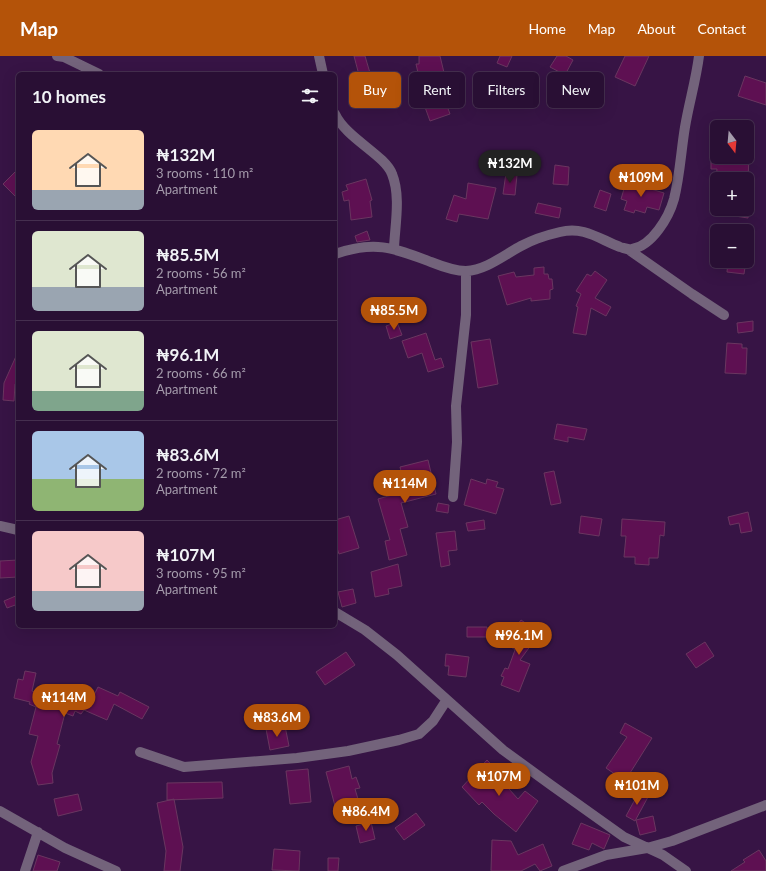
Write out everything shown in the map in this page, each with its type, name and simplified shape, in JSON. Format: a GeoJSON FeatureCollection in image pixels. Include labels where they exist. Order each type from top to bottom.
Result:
{"type":"FeatureCollection","features":[{"type":"Feature","properties":{"kind":"street"},"geometry":{"type":"LineString","coordinates":[[56,56],[64,57],[95,72]]}},
{"type":"Feature","properties":{"kind":"street"},"geometry":{"type":"LineString","coordinates":[[319,56],[323,72]]}},
{"type":"Feature","properties":{"kind":"street"},"geometry":{"type":"LineString","coordinates":[[629,250],[640,247],[650,241],[661,226],[674,200],[682,144],[696,79],[699,56]]}},
{"type":"Feature","properties":{"kind":"street"},"geometry":{"type":"LineString","coordinates":[[337,117],[348,132],[381,160],[392,173],[395,187],[394,248]]}},
{"type":"Feature","properties":{"kind":"street"},"geometry":{"type":"LineString","coordinates":[[337,253],[347,250],[379,246],[394,248],[441,266],[466,271],[483,266],[522,246],[561,232],[577,230],[588,232],[629,250],[724,315]]}},
{"type":"Feature","properties":{"kind":"street"},"geometry":{"type":"LineString","coordinates":[[453,497],[457,442],[456,406],[466,315],[466,271]]}},
{"type":"Feature","properties":{"kind":"street"},"geometry":{"type":"LineString","coordinates":[[0,526],[16,530]]}},
{"type":"Feature","properties":{"kind":"street"},"geometry":{"type":"LineString","coordinates":[[337,613],[364,630],[398,655],[446,701],[503,750],[624,837],[663,855],[686,871]]}},
{"type":"Feature","properties":{"kind":"street"},"geometry":{"type":"LineString","coordinates":[[140,752],[184,767],[296,758],[348,750],[399,740],[419,734],[433,721],[446,701]]}},
{"type":"Feature","properties":{"kind":"street"},"geometry":{"type":"LineString","coordinates":[[563,871],[606,855],[647,848],[672,841],[766,805]]}},
{"type":"Feature","properties":{"kind":"street"},"geometry":{"type":"LineString","coordinates":[[0,811],[102,868],[116,871]]}},
{"type":"Feature","properties":{"kind":"street"},"geometry":{"type":"LineString","coordinates":[[25,871],[38,832]]}},
{"type":"Feature","properties":{"kind":"building"},"geometry":{"type":"Polygon","coordinates":[[[354,56],[365,56],[370,72],[358,72],[354,56]]]}},
{"type":"Feature","properties":{"kind":"building"},"geometry":{"type":"Polygon","coordinates":[[[419,56],[440,56],[444,72],[418,72],[416,64],[419,64],[419,56]]]}},
{"type":"Feature","properties":{"kind":"building"},"geometry":{"type":"Polygon","coordinates":[[[500,56],[512,56],[507,67],[497,63],[500,56]]]}},
{"type":"Feature","properties":{"kind":"building"},"geometry":{"type":"Polygon","coordinates":[[[557,56],[566,56],[573,60],[567,72],[559,72],[550,67],[557,56]]]}},
{"type":"Feature","properties":{"kind":"building"},"geometry":{"type":"Polygon","coordinates":[[[625,56],[649,56],[635,86],[615,77],[625,56]]]}},
{"type":"Feature","properties":{"kind":"building"},"geometry":{"type":"Polygon","coordinates":[[[745,76],[766,83],[766,105],[738,96],[745,76]]]}},
{"type":"Feature","properties":{"kind":"building"},"geometry":{"type":"Polygon","coordinates":[[[425,108],[448,108],[450,114],[430,121],[425,108]]]}},
{"type":"Feature","properties":{"kind":"building"},"geometry":{"type":"Polygon","coordinates":[[[527,159],[537,160],[537,171],[526,170],[527,159]]]}},
{"type":"Feature","properties":{"kind":"building"},"geometry":{"type":"Polygon","coordinates":[[[711,164],[749,164],[748,172],[717,172],[717,169],[711,169],[711,164]]]}},
{"type":"Feature","properties":{"kind":"building"},"geometry":{"type":"Polygon","coordinates":[[[555,165],[569,167],[568,185],[553,184],[555,165]]]}},
{"type":"Feature","properties":{"kind":"building"},"geometry":{"type":"Polygon","coordinates":[[[16,171],[16,197],[3,184],[16,171]]]}},
{"type":"Feature","properties":{"kind":"building"},"geometry":{"type":"Polygon","coordinates":[[[506,173],[517,175],[515,195],[503,194],[506,173]]]}},
{"type":"Feature","properties":{"kind":"building"},"geometry":{"type":"Polygon","coordinates":[[[366,179],[372,200],[370,201],[372,217],[351,220],[349,200],[344,201],[342,192],[348,190],[346,185],[366,179]]]}},
{"type":"Feature","properties":{"kind":"building"},"geometry":{"type":"Polygon","coordinates":[[[627,179],[639,182],[638,185],[664,193],[659,210],[647,207],[645,213],[635,210],[634,213],[624,210],[627,201],[621,199],[627,179]]]}},
{"type":"Feature","properties":{"kind":"building"},"geometry":{"type":"Polygon","coordinates":[[[468,183],[496,188],[488,219],[459,214],[457,222],[446,219],[454,195],[466,199],[468,183]]]}},
{"type":"Feature","properties":{"kind":"building"},"geometry":{"type":"Polygon","coordinates":[[[600,190],[611,194],[606,211],[594,207],[600,190]]]}},
{"type":"Feature","properties":{"kind":"building"},"geometry":{"type":"Polygon","coordinates":[[[538,203],[561,208],[559,218],[535,213],[538,203]]]}},
{"type":"Feature","properties":{"kind":"building"},"geometry":{"type":"Polygon","coordinates":[[[735,216],[748,216],[748,218],[735,216]]]}},
{"type":"Feature","properties":{"kind":"building"},"geometry":{"type":"Polygon","coordinates":[[[367,231],[370,240],[357,242],[355,236],[367,231]]]}},
{"type":"Feature","properties":{"kind":"building"},"geometry":{"type":"Polygon","coordinates":[[[544,267],[544,274],[548,274],[549,279],[552,279],[553,289],[550,290],[550,299],[531,301],[531,298],[507,305],[498,276],[514,272],[516,277],[534,275],[534,268],[544,267]]]}},
{"type":"Feature","properties":{"kind":"building"},"geometry":{"type":"Polygon","coordinates":[[[727,268],[745,268],[744,274],[727,272],[727,268]]]}},
{"type":"Feature","properties":{"kind":"building"},"geometry":{"type":"Polygon","coordinates":[[[595,271],[607,280],[595,298],[611,307],[606,316],[591,308],[586,335],[573,333],[578,307],[576,306],[581,294],[576,291],[587,274],[591,276],[595,271]]]}},
{"type":"Feature","properties":{"kind":"building"},"geometry":{"type":"Polygon","coordinates":[[[753,321],[753,331],[738,333],[737,323],[753,321]]]}},
{"type":"Feature","properties":{"kind":"building"},"geometry":{"type":"Polygon","coordinates":[[[397,322],[402,335],[390,339],[386,326],[397,322]]]}},
{"type":"Feature","properties":{"kind":"building"},"geometry":{"type":"Polygon","coordinates":[[[426,333],[435,360],[441,358],[444,367],[428,372],[422,353],[408,358],[402,341],[426,333]]]}},
{"type":"Feature","properties":{"kind":"building"},"geometry":{"type":"Polygon","coordinates":[[[490,339],[498,384],[478,388],[471,342],[490,339]]]}},
{"type":"Feature","properties":{"kind":"building"},"geometry":{"type":"Polygon","coordinates":[[[727,343],[742,344],[742,348],[747,348],[746,374],[725,373],[727,343]]]}},
{"type":"Feature","properties":{"kind":"building"},"geometry":{"type":"Polygon","coordinates":[[[16,356],[16,384],[14,401],[3,400],[4,383],[16,356]]]}},
{"type":"Feature","properties":{"kind":"building"},"geometry":{"type":"Polygon","coordinates":[[[557,424],[587,429],[584,440],[568,437],[568,442],[554,439],[557,424]]]}},
{"type":"Feature","properties":{"kind":"building"},"geometry":{"type":"Polygon","coordinates":[[[428,460],[436,494],[401,503],[408,527],[400,529],[407,555],[389,560],[385,541],[390,540],[378,499],[406,491],[400,467],[428,460]]]}},
{"type":"Feature","properties":{"kind":"building"},"geometry":{"type":"Polygon","coordinates":[[[554,471],[561,503],[551,505],[544,473],[554,471]]]}},
{"type":"Feature","properties":{"kind":"building"},"geometry":{"type":"Polygon","coordinates":[[[471,479],[486,484],[487,479],[498,482],[496,487],[504,489],[496,514],[464,505],[471,479]]]}},
{"type":"Feature","properties":{"kind":"building"},"geometry":{"type":"Polygon","coordinates":[[[438,503],[449,505],[448,513],[436,511],[438,503]]]}},
{"type":"Feature","properties":{"kind":"building"},"geometry":{"type":"Polygon","coordinates":[[[748,512],[752,531],[741,533],[739,523],[730,525],[728,517],[748,512]]]}},
{"type":"Feature","properties":{"kind":"building"},"geometry":{"type":"Polygon","coordinates":[[[349,516],[359,548],[339,554],[337,548],[337,519],[349,516]]]}},
{"type":"Feature","properties":{"kind":"building"},"geometry":{"type":"Polygon","coordinates":[[[581,516],[602,519],[599,536],[579,533],[581,516]]]}},
{"type":"Feature","properties":{"kind":"building"},"geometry":{"type":"Polygon","coordinates":[[[622,519],[665,522],[664,536],[660,535],[658,558],[649,558],[649,565],[635,564],[635,557],[624,557],[626,536],[621,536],[622,519]]]}},
{"type":"Feature","properties":{"kind":"building"},"geometry":{"type":"Polygon","coordinates":[[[484,520],[485,529],[468,531],[466,523],[484,520]]]}},
{"type":"Feature","properties":{"kind":"building"},"geometry":{"type":"Polygon","coordinates":[[[455,531],[457,550],[448,551],[450,565],[441,567],[436,533],[455,531]]]}},
{"type":"Feature","properties":{"kind":"building"},"geometry":{"type":"Polygon","coordinates":[[[16,560],[16,577],[0,578],[0,561],[16,560]]]}},
{"type":"Feature","properties":{"kind":"building"},"geometry":{"type":"Polygon","coordinates":[[[398,564],[402,586],[388,589],[389,594],[375,597],[371,572],[398,564]]]}},
{"type":"Feature","properties":{"kind":"building"},"geometry":{"type":"Polygon","coordinates":[[[353,589],[356,603],[342,607],[338,592],[353,589]]]}},
{"type":"Feature","properties":{"kind":"building"},"geometry":{"type":"Polygon","coordinates":[[[16,596],[16,605],[7,608],[4,601],[16,596]]]}},
{"type":"Feature","properties":{"kind":"building"},"geometry":{"type":"Polygon","coordinates":[[[521,620],[540,633],[520,660],[530,664],[519,692],[501,685],[504,677],[501,676],[505,668],[508,669],[515,650],[505,642],[521,620]]]}},
{"type":"Feature","properties":{"kind":"building"},"geometry":{"type":"Polygon","coordinates":[[[467,627],[487,627],[487,637],[467,637],[467,627]]]}},
{"type":"Feature","properties":{"kind":"building"},"geometry":{"type":"Polygon","coordinates":[[[705,642],[714,656],[696,668],[686,654],[705,642]]]}},
{"type":"Feature","properties":{"kind":"building"},"geometry":{"type":"Polygon","coordinates":[[[346,652],[355,665],[325,685],[316,672],[346,652]]]}},
{"type":"Feature","properties":{"kind":"building"},"geometry":{"type":"Polygon","coordinates":[[[446,654],[469,657],[466,677],[448,675],[449,666],[445,666],[446,654]]]}},
{"type":"Feature","properties":{"kind":"building"},"geometry":{"type":"Polygon","coordinates":[[[25,671],[36,673],[32,691],[47,697],[51,686],[92,699],[98,687],[118,696],[120,692],[149,707],[142,719],[114,704],[107,720],[84,710],[81,714],[75,711],[73,716],[65,713],[57,744],[60,745],[52,773],[53,783],[38,785],[31,762],[38,736],[29,734],[36,707],[29,704],[30,702],[14,698],[18,679],[23,680],[25,671]]]}},
{"type":"Feature","properties":{"kind":"building"},"geometry":{"type":"Polygon","coordinates":[[[625,723],[652,738],[625,781],[606,768],[627,737],[620,733],[625,723]]]}},
{"type":"Feature","properties":{"kind":"building"},"geometry":{"type":"Polygon","coordinates":[[[285,726],[289,746],[270,750],[266,729],[285,726]]]}},
{"type":"Feature","properties":{"kind":"building"},"geometry":{"type":"Polygon","coordinates":[[[487,760],[502,776],[499,778],[518,799],[525,791],[538,801],[516,832],[482,802],[479,805],[462,787],[487,760]]]}},
{"type":"Feature","properties":{"kind":"building"},"geometry":{"type":"Polygon","coordinates":[[[349,766],[352,779],[356,777],[360,788],[355,789],[358,799],[335,806],[326,772],[349,766]]]}},
{"type":"Feature","properties":{"kind":"building"},"geometry":{"type":"Polygon","coordinates":[[[308,769],[311,802],[290,804],[286,771],[308,769]]]}},
{"type":"Feature","properties":{"kind":"building"},"geometry":{"type":"Polygon","coordinates":[[[222,782],[223,798],[167,800],[167,783],[222,782]]]}},
{"type":"Feature","properties":{"kind":"building"},"geometry":{"type":"Polygon","coordinates":[[[639,792],[648,797],[635,821],[626,816],[639,792]]]}},
{"type":"Feature","properties":{"kind":"building"},"geometry":{"type":"Polygon","coordinates":[[[78,794],[82,810],[58,816],[54,799],[78,794]]]}},
{"type":"Feature","properties":{"kind":"building"},"geometry":{"type":"Polygon","coordinates":[[[174,799],[183,847],[180,871],[164,871],[166,851],[157,803],[174,799]]]}},
{"type":"Feature","properties":{"kind":"building"},"geometry":{"type":"Polygon","coordinates":[[[416,813],[425,825],[404,840],[395,828],[416,813]]]}},
{"type":"Feature","properties":{"kind":"building"},"geometry":{"type":"Polygon","coordinates":[[[653,816],[656,831],[640,835],[636,820],[653,816]]]}},
{"type":"Feature","properties":{"kind":"building"},"geometry":{"type":"Polygon","coordinates":[[[371,822],[375,839],[360,843],[356,826],[371,822]]]}},
{"type":"Feature","properties":{"kind":"building"},"geometry":{"type":"Polygon","coordinates":[[[581,823],[610,835],[604,849],[592,843],[589,850],[572,844],[581,823]]]}},
{"type":"Feature","properties":{"kind":"building"},"geometry":{"type":"Polygon","coordinates":[[[492,840],[511,841],[518,855],[543,844],[552,866],[540,871],[535,864],[521,871],[491,871],[492,840]]]}},
{"type":"Feature","properties":{"kind":"building"},"geometry":{"type":"Polygon","coordinates":[[[274,849],[300,851],[299,871],[272,870],[274,849]]]}},
{"type":"Feature","properties":{"kind":"building"},"geometry":{"type":"Polygon","coordinates":[[[759,850],[766,861],[766,871],[731,871],[745,862],[743,860],[759,850]]]}},
{"type":"Feature","properties":{"kind":"building"},"geometry":{"type":"Polygon","coordinates":[[[38,855],[60,862],[57,871],[33,871],[38,855]]]}},
{"type":"Feature","properties":{"kind":"building"},"geometry":{"type":"Polygon","coordinates":[[[328,858],[339,858],[338,871],[328,871],[328,858]]]}}]}
